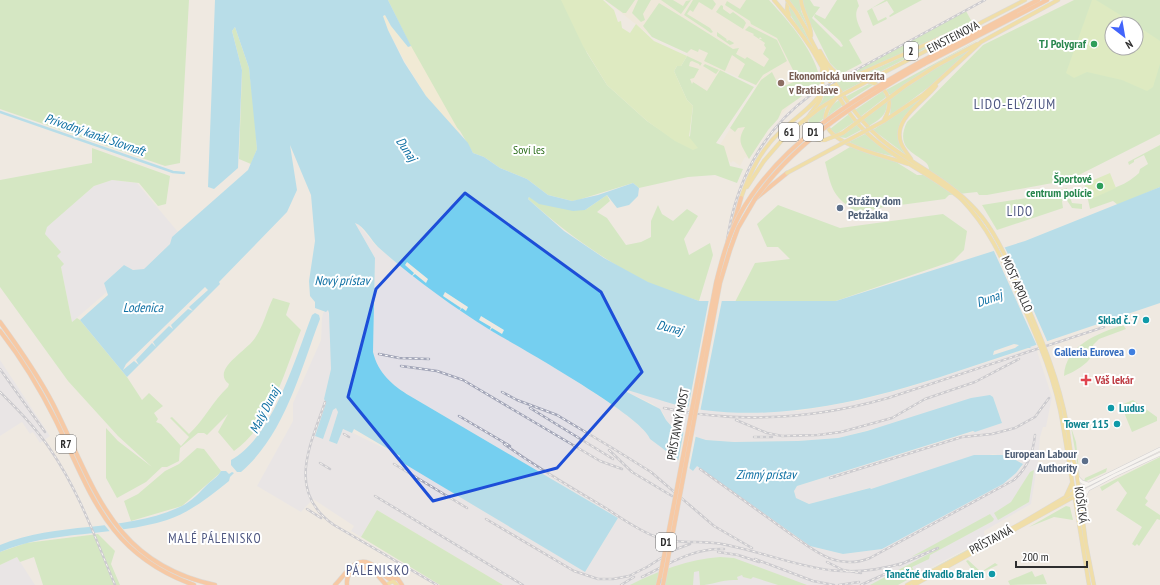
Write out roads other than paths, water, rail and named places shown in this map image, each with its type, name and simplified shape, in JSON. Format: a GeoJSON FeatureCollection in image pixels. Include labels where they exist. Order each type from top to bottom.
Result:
{"type":"FeatureCollection","features":[{"type":"Feature","properties":{"kind":"highway","name":"D1"},"geometry":{"type":"LineString","coordinates":[[731,232],[758,187],[793,149],[820,126],[862,96],[1038,0]]}},
{"type":"Feature","properties":{"kind":"highway","name":"D1"},"geometry":{"type":"LineString","coordinates":[[755,199],[785,162],[823,130],[874,94],[923,63],[1047,0]]}},
{"type":"Feature","properties":{"kind":"highway"},"geometry":{"type":"LineString","coordinates":[[755,199],[787,173]]}},
{"type":"Feature","properties":{"kind":"highway","name":"61"},"geometry":{"type":"LineString","coordinates":[[731,232],[741,198]]}},
{"type":"Feature","properties":{"kind":"highway","name":"PRÍSTAVNÝ MOST"},"geometry":{"type":"LineString","coordinates":[[663,585],[719,290],[730,250],[738,228],[755,199]]}},
{"type":"Feature","properties":{"kind":"highway","name":"PRÍSTAVNÝ MOST"},"geometry":{"type":"LineString","coordinates":[[658,585],[720,268],[731,232]]}},
{"type":"Feature","properties":{"kind":"highway","name":"R7"},"geometry":{"type":"LineString","coordinates":[[0,322],[42,385],[99,501],[117,526],[138,548],[168,568],[197,580],[215,585]]}},
{"type":"Feature","properties":{"kind":"highway","name":"R7"},"geometry":{"type":"LineString","coordinates":[[0,331],[36,384],[93,502],[114,532],[139,556],[165,573],[194,585]]}},
{"type":"Feature","properties":{"kind":"highway"},"geometry":{"type":"LineString","coordinates":[[336,585],[349,567],[359,562],[373,565],[390,579]]}},
{"type":"Feature","properties":{"kind":"highway"},"geometry":{"type":"LineString","coordinates":[[347,585],[348,576],[351,571],[360,566],[373,570],[384,584]]}},
{"type":"Feature","properties":{"kind":"highway"},"geometry":{"type":"LineString","coordinates":[[384,574],[397,578],[400,585]]}},
{"type":"Feature","properties":{"kind":"main road"},"geometry":{"type":"LineString","coordinates":[[774,0],[791,20],[822,67],[840,99],[860,126],[881,145],[917,168]]}},
{"type":"Feature","properties":{"kind":"main road"},"geometry":{"type":"LineString","coordinates":[[787,0],[787,9],[791,20]]}},
{"type":"Feature","properties":{"kind":"main road"},"geometry":{"type":"LineString","coordinates":[[787,0],[830,67],[842,76],[871,82],[884,89],[890,102],[888,113],[884,121]]}},
{"type":"Feature","properties":{"kind":"main road"},"geometry":{"type":"LineString","coordinates":[[801,0],[802,9],[812,31],[811,36]]}},
{"type":"Feature","properties":{"kind":"main road","name":"EINSTEINOVA"},"geometry":{"type":"LineString","coordinates":[[836,98],[972,26],[1025,0]]}},
{"type":"Feature","properties":{"kind":"main road","name":"EINSTEINOVA"},"geometry":{"type":"LineString","coordinates":[[939,81],[982,42],[1058,0]]}},
{"type":"Feature","properties":{"kind":"main road","name":"2"},"geometry":{"type":"LineString","coordinates":[[849,78],[964,28],[972,26]]}},
{"type":"Feature","properties":{"kind":"main road"},"geometry":{"type":"LineString","coordinates":[[805,27],[829,72],[857,115],[884,142],[912,160],[924,170]]}},
{"type":"Feature","properties":{"kind":"main road","name":"2"},"geometry":{"type":"LineString","coordinates":[[822,67],[822,92],[818,102],[806,120],[806,128],[813,138],[825,140],[843,133],[904,86],[936,66],[982,42]]}},
{"type":"Feature","properties":{"kind":"main road"},"geometry":{"type":"LineString","coordinates":[[912,160],[900,142],[902,125],[907,116],[930,93],[939,81]]}},
{"type":"Feature","properties":{"kind":"main road"},"geometry":{"type":"LineString","coordinates":[[787,173],[884,121],[914,102],[939,81]]}},
{"type":"Feature","properties":{"kind":"main road"},"geometry":{"type":"LineString","coordinates":[[741,198],[749,176],[760,155],[776,136],[815,101],[822,92]]}},
{"type":"Feature","properties":{"kind":"main road"},"geometry":{"type":"LineString","coordinates":[[836,98],[827,111],[825,118],[831,133],[841,140],[862,150],[898,160],[924,170]]}},
{"type":"Feature","properties":{"kind":"main road","name":"61"},"geometry":{"type":"LineString","coordinates":[[741,198],[758,170],[780,142],[811,115],[836,98]]}},
{"type":"Feature","properties":{"kind":"main road","name":"MOST APOLLO"},"geometry":{"type":"LineString","coordinates":[[924,170],[961,199],[981,221],[993,240],[1047,361],[1065,425]]}},
{"type":"Feature","properties":{"kind":"main road","name":"KOŠICKÁ"},"geometry":{"type":"LineString","coordinates":[[1065,425],[1077,476],[1094,585]]}},
{"type":"Feature","properties":{"kind":"main road","name":"KOŠICKÁ"},"geometry":{"type":"LineString","coordinates":[[1065,425],[1073,492],[1089,585]]}},
{"type":"Feature","properties":{"kind":"main road"},"geometry":{"type":"LineString","coordinates":[[1066,497],[1072,483]]}},
{"type":"Feature","properties":{"kind":"main road","name":"PRÍSTAVNÁ"},"geometry":{"type":"LineString","coordinates":[[907,585],[1011,529],[1079,489]]}},
{"type":"Feature","properties":{"kind":"main road","name":"PRÍSTAVNÁ"},"geometry":{"type":"LineString","coordinates":[[914,585],[1079,494]]}},
{"type":"Feature","properties":{"kind":"main road"},"geometry":{"type":"LineString","coordinates":[[1065,502],[1076,509]]}},
{"type":"Feature","properties":{"kind":"main road"},"geometry":{"type":"LineString","coordinates":[[384,584],[390,579],[396,580],[400,585]]}},
{"type":"Feature","properties":{"kind":"main road"},"geometry":{"type":"LineString","coordinates":[[384,584],[393,581],[400,585]]}},
{"type":"Feature","properties":{"kind":"street"},"geometry":{"type":"LineString","coordinates":[[1079,489],[1160,449]]}},
{"type":"Feature","properties":{"kind":"street"},"geometry":{"type":"LineString","coordinates":[[1079,494],[1160,454]]}},
{"type":"Feature","properties":{"kind":"street"},"geometry":{"type":"LineString","coordinates":[[1077,476],[1082,482],[1088,484]]}},
{"type":"Feature","properties":{"kind":"street"},"geometry":{"type":"LineString","coordinates":[[1081,505],[1088,489]]}},
{"type":"Feature","properties":{"kind":"water"},"geometry":{"type":"Polygon","coordinates":[[[215,0],[388,0],[411,46],[408,47],[391,26],[385,15],[383,16],[388,30],[404,62],[426,96],[468,143],[473,153],[484,157],[500,168],[527,179],[548,195],[572,201],[598,195],[633,183],[639,188],[638,196],[629,205],[617,208],[607,195],[585,210],[573,211],[539,204],[529,197],[528,199],[564,231],[604,258],[648,282],[699,301],[836,301],[1025,241],[1160,187],[1160,303],[1030,347],[1031,348],[908,387],[828,406],[787,411],[746,413],[703,410],[674,404],[627,390],[627,392],[660,409],[672,427],[706,440],[734,442],[798,441],[838,438],[867,431],[971,398],[990,395],[993,397],[1002,423],[797,486],[794,491],[796,498],[809,504],[870,488],[871,489],[974,455],[1002,455],[1023,464],[1016,473],[1003,484],[882,549],[843,554],[810,546],[697,466],[693,471],[650,439],[642,428],[626,415],[603,399],[551,365],[490,330],[432,291],[378,247],[364,230],[355,223],[375,258],[373,352],[378,366],[392,383],[410,396],[618,518],[585,572],[398,460],[400,456],[354,429],[352,433],[343,429],[337,444],[329,441],[338,412],[336,408],[333,410],[323,439],[315,436],[326,403],[324,399],[331,369],[329,313],[328,310],[326,312],[315,308],[315,302],[310,296],[309,281],[315,241],[311,195],[290,145],[297,190],[287,212],[219,282],[220,284],[127,377],[80,320],[108,295],[104,283],[124,265],[133,270],[144,269],[170,244],[172,237],[248,170],[257,149],[249,68],[235,27],[232,31],[242,70],[238,168],[214,189],[208,187],[215,0]]]}},
{"type":"Feature","properties":{"kind":"water"},"geometry":{"type":"Polygon","coordinates":[[[315,313],[319,315],[320,319],[290,401],[280,421],[256,457],[241,472],[237,472],[231,465],[231,460],[246,449],[259,434],[271,416],[290,374],[312,315],[315,313]]]}},
{"type":"Feature","properties":{"kind":"water"},"geometry":{"type":"Polygon","coordinates":[[[221,471],[226,471],[229,474],[232,472],[234,473],[230,477],[229,481],[215,492],[176,517],[125,529],[40,540],[0,552],[0,545],[22,538],[68,529],[138,520],[182,506],[196,496],[217,477],[221,471]]]}},
{"type":"Feature","properties":{"kind":"waterway","name":"Prívodný kanál Slovnaft"},"geometry":{"type":"LineString","coordinates":[[0,112],[173,172],[184,173]]}},
{"type":"Feature","properties":{"kind":"railway"},"geometry":{"type":"LineString","coordinates":[[661,585],[731,219],[736,200],[751,165],[760,149],[783,119],[812,94],[985,0]]}},
{"type":"Feature","properties":{"kind":"railway"},"geometry":{"type":"LineString","coordinates":[[664,408],[692,413],[748,417],[776,417],[832,411],[888,398],[1104,327]]}},
{"type":"Feature","properties":{"kind":"railway"},"geometry":{"type":"LineString","coordinates":[[379,354],[399,358],[429,359]]}},
{"type":"Feature","properties":{"kind":"railway"},"geometry":{"type":"LineString","coordinates":[[736,420],[767,433],[782,436],[818,435],[841,432],[892,418],[925,399],[975,382],[1019,359]]}},
{"type":"Feature","properties":{"kind":"railway"},"geometry":{"type":"LineString","coordinates":[[401,366],[437,371],[463,380],[600,461],[622,469]]}},
{"type":"Feature","properties":{"kind":"railway"},"geometry":{"type":"LineString","coordinates":[[0,369],[45,432]]}},
{"type":"Feature","properties":{"kind":"railway"},"geometry":{"type":"LineString","coordinates":[[0,392],[39,434],[60,465],[86,516],[115,585]]}},
{"type":"Feature","properties":{"kind":"railway"},"geometry":{"type":"LineString","coordinates":[[502,392],[517,400],[557,415],[651,472],[714,526],[752,548]]}},
{"type":"Feature","properties":{"kind":"railway"},"geometry":{"type":"LineString","coordinates":[[830,478],[962,437],[992,434],[1015,428],[1035,417],[1049,398]]}},
{"type":"Feature","properties":{"kind":"railway"},"geometry":{"type":"LineString","coordinates":[[325,402],[313,435],[306,468],[306,483],[310,498],[319,512],[334,525],[437,585]]}},
{"type":"Feature","properties":{"kind":"railway"},"geometry":{"type":"LineString","coordinates":[[530,408],[613,459]]}},
{"type":"Feature","properties":{"kind":"railway"},"geometry":{"type":"LineString","coordinates":[[459,416],[510,446]]}},
{"type":"Feature","properties":{"kind":"railway"},"geometry":{"type":"LineString","coordinates":[[344,434],[349,437]]}},
{"type":"Feature","properties":{"kind":"railway"},"geometry":{"type":"LineString","coordinates":[[795,537],[821,554],[839,561],[849,562],[870,558],[1014,480],[1023,470],[1029,459],[1033,448],[1035,435]]}},
{"type":"Feature","properties":{"kind":"railway"},"geometry":{"type":"LineString","coordinates":[[754,437],[772,437]]}},
{"type":"Feature","properties":{"kind":"railway"},"geometry":{"type":"LineString","coordinates":[[504,444],[541,469],[634,526],[662,539],[722,544],[811,567],[832,570],[853,571],[877,569],[903,563]]}},
{"type":"Feature","properties":{"kind":"railway"},"geometry":{"type":"LineString","coordinates":[[609,450],[632,472],[672,496]]}},
{"type":"Feature","properties":{"kind":"railway"},"geometry":{"type":"LineString","coordinates":[[320,463],[330,469]]}},
{"type":"Feature","properties":{"kind":"railway"},"geometry":{"type":"LineString","coordinates":[[394,464],[467,508]]}},
{"type":"Feature","properties":{"kind":"railway"},"geometry":{"type":"LineString","coordinates":[[700,469],[799,540]]}},
{"type":"Feature","properties":{"kind":"railway"},"geometry":{"type":"LineString","coordinates":[[375,496],[523,585]]}},
{"type":"Feature","properties":{"kind":"railway"},"geometry":{"type":"LineString","coordinates":[[307,509],[321,518]]}},
{"type":"Feature","properties":{"kind":"railway"},"geometry":{"type":"LineString","coordinates":[[486,519],[574,571],[598,579],[613,579],[629,576],[647,567],[674,550],[690,544]]}},
{"type":"Feature","properties":{"kind":"railway"},"geometry":{"type":"LineString","coordinates":[[899,565],[938,548]]}},
{"type":"Feature","properties":{"kind":"railway"},"geometry":{"type":"LineString","coordinates":[[642,577],[671,562],[691,554],[712,549],[724,549]]}},
{"type":"Feature","properties":{"kind":"railway"},"geometry":{"type":"LineString","coordinates":[[718,552],[738,555],[759,562]]}},
{"type":"Feature","properties":{"kind":"railway"},"geometry":{"type":"LineString","coordinates":[[755,559],[813,581],[834,585]]}},
{"type":"Feature","properties":{"kind":"railway"},"geometry":{"type":"LineString","coordinates":[[827,562],[843,570],[861,573]]}},
{"type":"Feature","properties":{"kind":"railway"},"geometry":{"type":"LineString","coordinates":[[861,585],[885,574]]}},
{"type":"Feature","properties":{"kind":"railway"},"geometry":{"type":"LineString","coordinates":[[621,585],[634,577]]}},
{"type":"Feature","properties":{"kind":"railway"},"geometry":{"type":"LineString","coordinates":[[839,585],[859,582]]}},
{"type":"Feature","properties":{"kind":"place","name":"TJ Polygraf"},"geometry":{"type":"Point","coordinates":[1094,44]}},
{"type":"Feature","properties":{"kind":"place","name":"Ekonomická univerzita v Bratislave"},"geometry":{"type":"Point","coordinates":[781,83]}},
{"type":"Feature","properties":{"kind":"place","name":"Športové centrum polície"},"geometry":{"type":"Point","coordinates":[1100,186]}},
{"type":"Feature","properties":{"kind":"place","name":"Strážny dom Petržalka"},"geometry":{"type":"Point","coordinates":[840,208]}},
{"type":"Feature","properties":{"kind":"place","name":"Sklad č. 7"},"geometry":{"type":"Point","coordinates":[1146,320]}},
{"type":"Feature","properties":{"kind":"place","name":"Galleria Eurovea"},"geometry":{"type":"Point","coordinates":[1132,352]}},
{"type":"Feature","properties":{"kind":"place","name":"Váš lekár"},"geometry":{"type":"Point","coordinates":[1086,380]}},
{"type":"Feature","properties":{"kind":"place","name":"Ludus"},"geometry":{"type":"Point","coordinates":[1111,408]}},
{"type":"Feature","properties":{"kind":"place","name":"Tower 115"},"geometry":{"type":"Point","coordinates":[1117,424]}},
{"type":"Feature","properties":{"kind":"place","name":"European Labour Authority"},"geometry":{"type":"Point","coordinates":[1085,461]}},
{"type":"Feature","properties":{"kind":"place","name":"Tanečné divadlo Bralen"},"geometry":{"type":"Point","coordinates":[992,574]}},
{"type":"Feature","properties":{"kind":"district","name":"LIDO-ELÝZIUM"},"geometry":{"type":"Point","coordinates":[1015,104]}},
{"type":"Feature","properties":{"kind":"district","name":"LIDO"},"geometry":{"type":"Point","coordinates":[1020,211]}},
{"type":"Feature","properties":{"kind":"district","name":"MALÉ PÁLENISKO"},"geometry":{"type":"Point","coordinates":[215,538]}},
{"type":"Feature","properties":{"kind":"district","name":"PÁLENISKO"},"geometry":{"type":"Point","coordinates":[378,570]}},
{"type":"Feature","properties":{"kind":"water label","name":"Dunaj"},"geometry":{"type":"Point","coordinates":[407,149]}},
{"type":"Feature","properties":{"kind":"water label","name":"Nový prístav"},"geometry":{"type":"Point","coordinates":[342,280]}},
{"type":"Feature","properties":{"kind":"water label","name":"Dunaj"},"geometry":{"type":"Point","coordinates":[989,298]}},
{"type":"Feature","properties":{"kind":"water label","name":"Lodenica"},"geometry":{"type":"Point","coordinates":[143,307]}},
{"type":"Feature","properties":{"kind":"water label","name":"Dunaj"},"geometry":{"type":"Point","coordinates":[670,327]}},
{"type":"Feature","properties":{"kind":"water label","name":"Malý Dunaj"},"geometry":{"type":"Point","coordinates":[264,410]}},
{"type":"Feature","properties":{"kind":"water label","name":"Zimný prístav"},"geometry":{"type":"Point","coordinates":[766,474]}},
{"type":"Feature","properties":{"kind":"park label","name":"Soví les"},"geometry":{"type":"Point","coordinates":[529,150]}}]}
